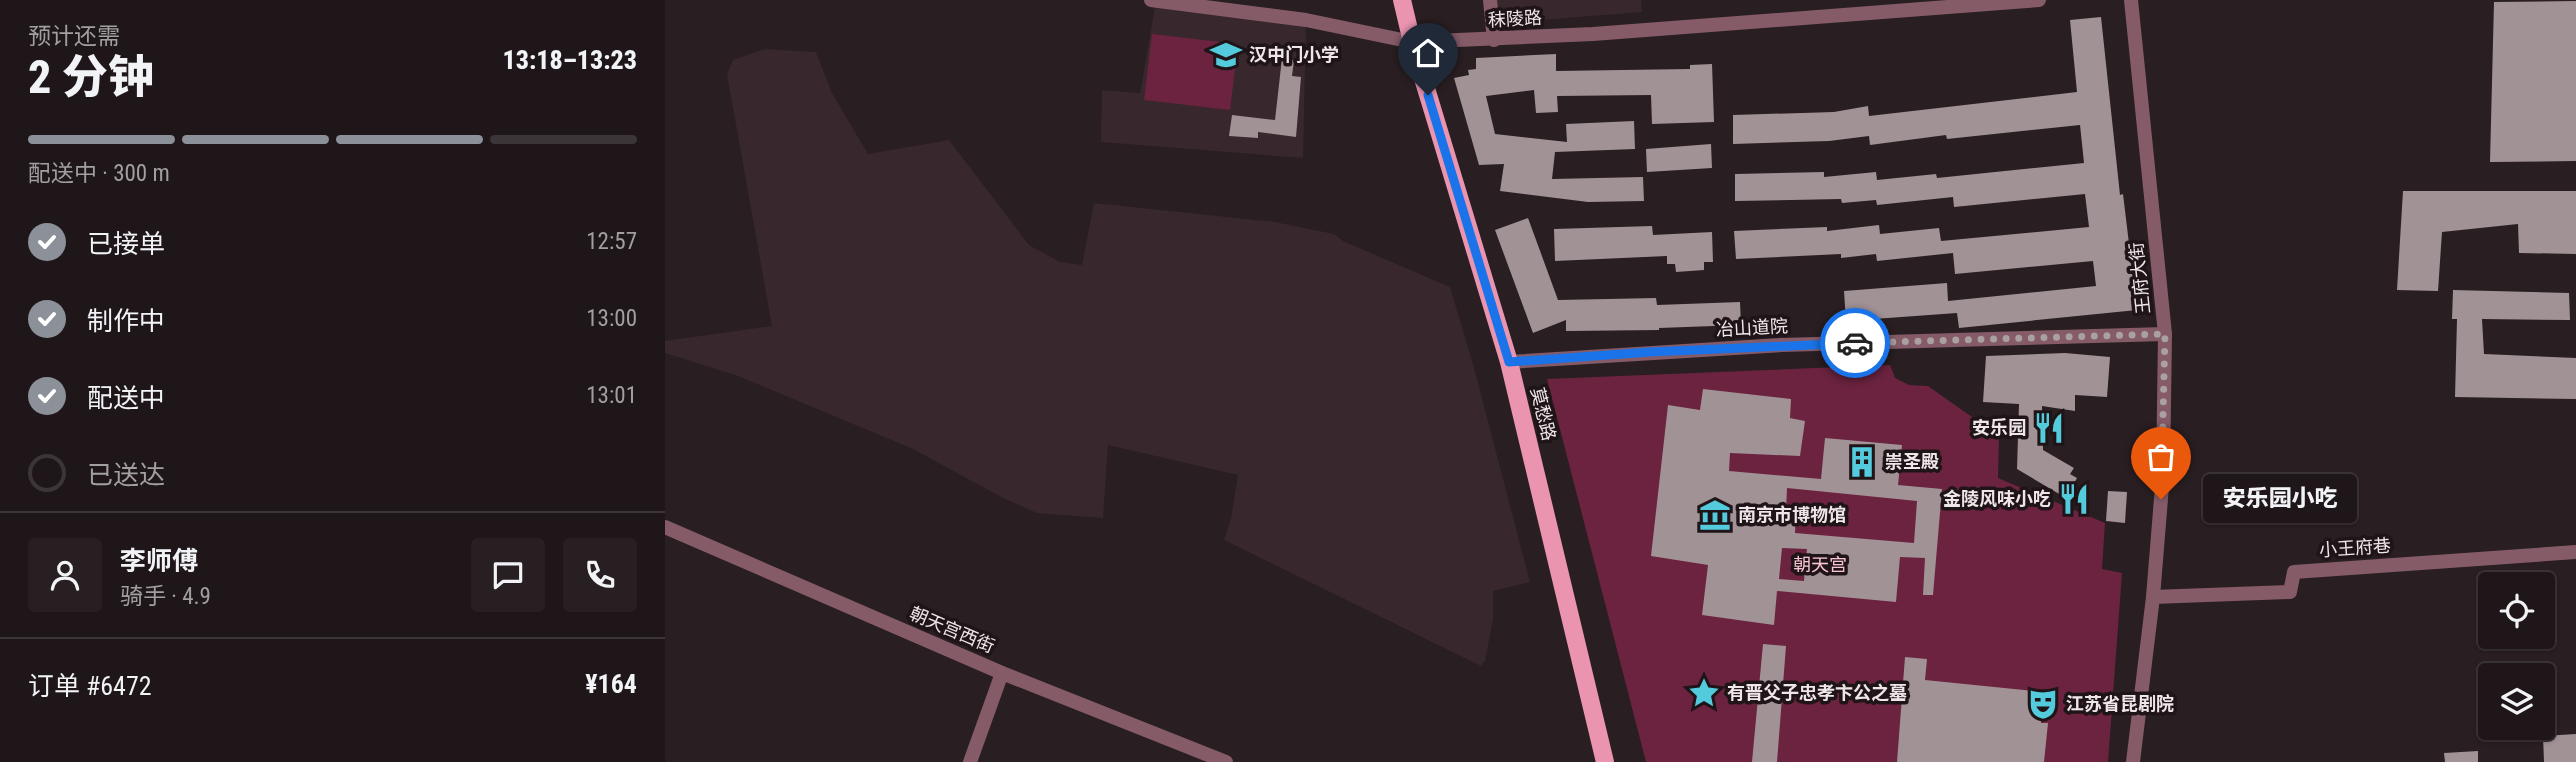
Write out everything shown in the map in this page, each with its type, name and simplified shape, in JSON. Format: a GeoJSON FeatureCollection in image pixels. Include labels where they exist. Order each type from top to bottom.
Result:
{"type":"FeatureCollection","features":[{"type":"Feature","properties":{"kind":"main road","name":"莫愁路"},"geometry":{"type":"LineString","coordinates":[[1402,0],[1412,42],[1509,362],[1605,762]]}},
{"type":"Feature","properties":{"kind":"street","name":"秣陵路"},"geometry":{"type":"LineString","coordinates":[[1151,0],[1306,20],[1412,42],[1493,40],[2039,0]]}},
{"type":"Feature","properties":{"kind":"street"},"geometry":{"type":"LineString","coordinates":[[1490,0],[1493,40]]}},
{"type":"Feature","properties":{"kind":"street","name":"王府大街"},"geometry":{"type":"LineString","coordinates":[[2131,0],[2165,334],[2164,474],[2153,597],[2133,762]]}},
{"type":"Feature","properties":{"kind":"street","name":"冶山道院"},"geometry":{"type":"LineString","coordinates":[[1509,362],[1782,345],[2165,334]]}},
{"type":"Feature","properties":{"kind":"street","name":"朝天宫西街"},"geometry":{"type":"LineString","coordinates":[[665,527],[1002,673],[1226,762]]}},
{"type":"Feature","properties":{"kind":"street","name":"小王府巷"},"geometry":{"type":"LineString","coordinates":[[2153,597],[2290,592],[2294,572],[2576,552]]}},
{"type":"Feature","properties":{"kind":"street"},"geometry":{"type":"LineString","coordinates":[[969,762],[1002,673]]}},
{"type":"Feature","properties":{"kind":"shaded area"},"geometry":{"type":"Polygon","coordinates":[[[1496,0],[1641,0],[1642,12],[1500,23],[1496,0]]]}},
{"type":"Feature","properties":{"kind":"shaded area","name":"汉中门小学"},"geometry":{"type":"Polygon","coordinates":[[[1156,1],[1306,20],[1303,158],[1101,142],[1102,90],[1140,93],[1156,1]]]}},
{"type":"Feature","properties":{"kind":"shaded area"},"geometry":{"type":"Polygon","coordinates":[[[765,49],[816,52],[832,93],[868,154],[949,140],[1029,245],[1060,262],[1082,265],[1094,203],[1275,222],[1334,234],[1343,241],[1450,287],[1530,582],[1493,591],[1493,619],[1485,661],[1481,666],[1224,540],[1231,519],[1238,475],[1108,445],[1103,518],[1037,513],[1003,498],[913,449],[738,376],[665,353],[665,341],[772,326],[727,74],[733,60],[765,49]]]}},
{"type":"Feature","properties":{"kind":"green space"},"geometry":{"type":"Polygon","coordinates":[[[1152,34],[1238,44],[1230,110],[1144,100],[1152,34]]]}},
{"type":"Feature","properties":{"kind":"green space","name":"朝天宫"},"geometry":{"type":"Polygon","coordinates":[[[1890,365],[1895,378],[1909,385],[1928,386],[1999,436],[1998,478],[2105,523],[2102,569],[2122,573],[2108,762],[1646,762],[1547,379],[1890,365]]]}},
{"type":"Feature","properties":{"kind":"building"},"geometry":{"type":"Polygon","coordinates":[[[2576,1],[2576,161],[2490,162],[2494,2],[2576,1]]]}},
{"type":"Feature","properties":{"kind":"building"},"geometry":{"type":"Polygon","coordinates":[[[2101,17],[2120,195],[2123,194],[2137,310],[1959,328],[1957,313],[1846,321],[1844,291],[1947,283],[1948,301],[2096,286],[2093,261],[1955,274],[1953,253],[1877,261],[1876,254],[1841,258],[1841,254],[1736,259],[1734,231],[1827,227],[1827,231],[1879,225],[1880,234],[1939,228],[1941,241],[2089,227],[2085,194],[1954,207],[1953,197],[1877,205],[1876,200],[1842,203],[1841,199],[1735,201],[1735,174],[1824,172],[1824,177],[1876,172],[1877,180],[1936,174],[1937,178],[2084,163],[2080,125],[1947,139],[1946,135],[1870,145],[1869,136],[1829,141],[1733,144],[1733,115],[1834,112],[1868,106],[1869,116],[2077,92],[2070,20],[2101,17]]]}},
{"type":"Feature","properties":{"kind":"building"},"geometry":{"type":"Polygon","coordinates":[[[1556,54],[1556,71],[1690,69],[1690,65],[1712,64],[1714,122],[1652,124],[1651,95],[1557,96],[1558,112],[1536,113],[1534,90],[1486,96],[1495,134],[1567,142],[1566,124],[1634,121],[1635,149],[1555,152],[1552,179],[1643,177],[1644,201],[1588,202],[1500,191],[1504,164],[1479,165],[1454,78],[1469,75],[1468,70],[1476,69],[1476,58],[1556,54]]]}},
{"type":"Feature","properties":{"kind":"building"},"geometry":{"type":"Polygon","coordinates":[[[1282,58],[1294,60],[1292,76],[1301,77],[1296,137],[1258,132],[1258,138],[1229,136],[1232,115],[1275,120],[1282,58]]]}},
{"type":"Feature","properties":{"kind":"building"},"geometry":{"type":"Polygon","coordinates":[[[1711,144],[1712,168],[1647,172],[1646,149],[1711,144]]]}},
{"type":"Feature","properties":{"kind":"building"},"geometry":{"type":"Polygon","coordinates":[[[2403,191],[2576,191],[2576,254],[2519,253],[2518,224],[2442,232],[2438,291],[2397,290],[2403,191]]]}},
{"type":"Feature","properties":{"kind":"building"},"geometry":{"type":"Polygon","coordinates":[[[1528,218],[1558,300],[1656,298],[1657,305],[1740,302],[1741,325],[1659,330],[1566,331],[1566,320],[1533,333],[1495,230],[1528,218]]]}},
{"type":"Feature","properties":{"kind":"building"},"geometry":{"type":"Polygon","coordinates":[[[1652,226],[1653,235],[1712,232],[1713,262],[1704,262],[1704,270],[1676,272],[1675,264],[1667,264],[1667,256],[1555,261],[1554,229],[1652,226]]]}},
{"type":"Feature","properties":{"kind":"building"},"geometry":{"type":"Polygon","coordinates":[[[2453,290],[2569,293],[2570,320],[2482,319],[2484,354],[2576,358],[2576,399],[2455,397],[2457,319],[2452,319],[2453,290]]]}},
{"type":"Feature","properties":{"kind":"building"},"geometry":{"type":"Polygon","coordinates":[[[2065,353],[2110,357],[2107,397],[2075,395],[2075,411],[2042,406],[2043,450],[2074,468],[2070,474],[2077,478],[2066,498],[2017,469],[2019,404],[1983,402],[1986,356],[2065,353]]]}},
{"type":"Feature","properties":{"kind":"building","name":"南京市博物馆"},"geometry":{"type":"Polygon","coordinates":[[[1703,389],[1791,399],[1790,418],[1805,421],[1800,456],[1730,453],[1729,471],[1821,479],[1825,438],[1902,445],[1898,485],[1942,489],[1933,595],[1923,595],[1925,558],[1900,557],[1896,602],[1777,591],[1774,625],[1702,615],[1708,565],[1651,556],[1668,405],[1700,410],[1703,389]],[[1787,488],[1786,511],[1796,512],[1795,533],[1914,543],[1917,501],[1787,488]],[[1782,548],[1779,579],[1804,581],[1807,549],[1782,548]]]}},
{"type":"Feature","properties":{"kind":"building"},"geometry":{"type":"Polygon","coordinates":[[[2108,491],[2127,492],[2125,523],[2106,521],[2108,491]]]}},
{"type":"Feature","properties":{"kind":"building"},"geometry":{"type":"Polygon","coordinates":[[[1763,644],[1786,646],[1777,762],[1752,762],[1763,644]]]}},
{"type":"Feature","properties":{"kind":"building"},"geometry":{"type":"Polygon","coordinates":[[[1905,657],[1927,659],[1925,680],[2044,692],[2041,723],[2048,723],[2044,762],[1897,762],[1905,657]]]}},
{"type":"Feature","properties":{"kind":"building"},"geometry":{"type":"Polygon","coordinates":[[[2576,734],[2576,762],[2544,762],[2543,740],[2555,740],[2555,735],[2576,734]]]}},
{"type":"Feature","properties":{"kind":"building"},"geometry":{"type":"Polygon","coordinates":[[[2478,751],[2478,762],[2445,762],[2444,753],[2478,751]]]}},
{"type":"Feature","properties":{"kind":"way so far"},"geometry":{"type":"LineString","coordinates":[[1855,343],[2165,334],[2164,474],[2161,499]]}},
{"type":"Feature","properties":{"kind":"place","name":"汉中门小学"},"geometry":{"type":"Point","coordinates":[1226,55]}},
{"type":"Feature","properties":{"kind":"place","name":"安乐园"},"geometry":{"type":"Point","coordinates":[2049,428]}},
{"type":"Feature","properties":{"kind":"place","name":"崇圣殿"},"geometry":{"type":"Point","coordinates":[1862,462]}},
{"type":"Feature","properties":{"kind":"place","name":"金陵风味小吃"},"geometry":{"type":"Point","coordinates":[2074,499]}},
{"type":"Feature","properties":{"kind":"place","name":"安乐园小吃"},"geometry":{"type":"Point","coordinates":[2161,499]}},
{"type":"Feature","properties":{"kind":"place","name":"南京市博物馆"},"geometry":{"type":"Point","coordinates":[1715,515]}},
{"type":"Feature","properties":{"kind":"place","name":"有晋父子忠孝卞公之墓"},"geometry":{"type":"Point","coordinates":[1704,693]}},
{"type":"Feature","properties":{"kind":"place","name":"江苏省昆剧院"},"geometry":{"type":"Point","coordinates":[2043,704]}},
{"type":"Feature","properties":{"kind":"route"},"geometry":{"type":"LineString","coordinates":[[1428,95],[1495,308],[1509,362],[1650,352],[1855,343]]}}]}
